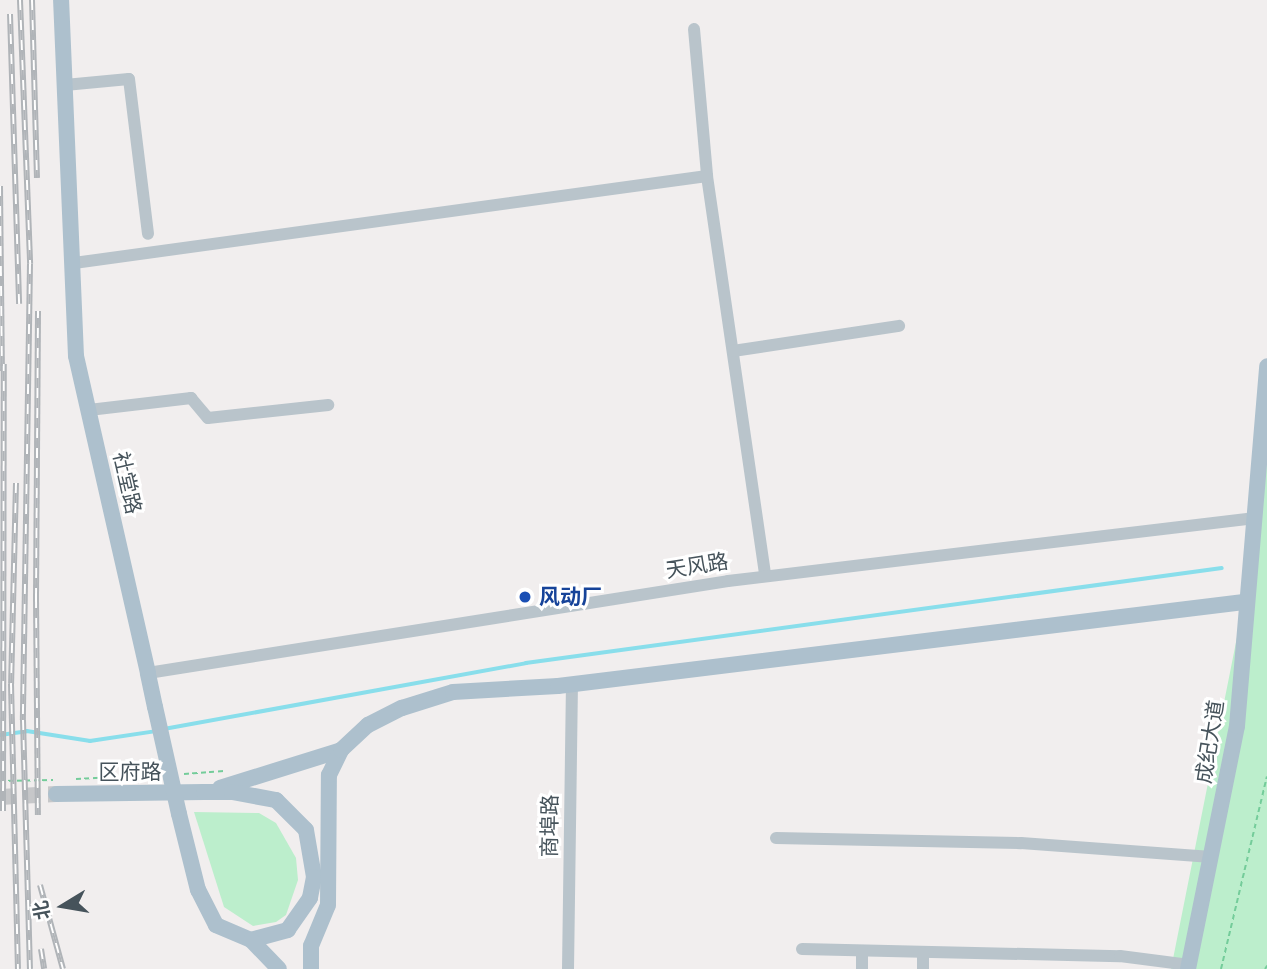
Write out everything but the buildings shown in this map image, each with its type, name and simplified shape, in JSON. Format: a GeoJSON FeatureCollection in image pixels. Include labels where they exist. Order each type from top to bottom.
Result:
{"type":"FeatureCollection","features":[{"type":"Feature","properties":{"kind":"main road","name":"社堂路"},"geometry":{"type":"LineString","coordinates":[[61,0],[76,356],[155,708],[204,909],[232,936],[251,940],[279,969]]}},
{"type":"Feature","properties":{"kind":"main road","name":"成纪大道"},"geometry":{"type":"LineString","coordinates":[[1188,967],[1237,726],[1244,602],[1255,518],[1267,366]]}},
{"type":"Feature","properties":{"kind":"main road","name":"成纪大道"},"geometry":{"type":"LineString","coordinates":[[1255,518],[1267,487]]}},
{"type":"Feature","properties":{"kind":"main road"},"geometry":{"type":"LineString","coordinates":[[204,792],[341,750],[379,719],[453,692],[572,684],[1244,602]]}},
{"type":"Feature","properties":{"kind":"main road"},"geometry":{"type":"LineString","coordinates":[[311,946],[328,905],[326,797],[329,775],[341,750]]}},
{"type":"Feature","properties":{"kind":"main road"},"geometry":{"type":"LineString","coordinates":[[204,792],[256,794],[293,813],[306,830],[314,877],[301,916],[288,930],[251,940]]}},
{"type":"Feature","properties":{"kind":"main road","name":"区府路"},"geometry":{"type":"LineString","coordinates":[[56,794],[204,792]]}},
{"type":"Feature","properties":{"kind":"main road"},"geometry":{"type":"LineString","coordinates":[[301,916],[311,946],[311,969]]}},
{"type":"Feature","properties":{"kind":"street"},"geometry":{"type":"LineString","coordinates":[[694,29],[707,176],[765,576]]}},
{"type":"Feature","properties":{"kind":"street"},"geometry":{"type":"LineString","coordinates":[[65,85],[129,79],[148,234]]}},
{"type":"Feature","properties":{"kind":"street"},"geometry":{"type":"LineString","coordinates":[[74,262],[707,176]]}},
{"type":"Feature","properties":{"kind":"street"},"geometry":{"type":"LineString","coordinates":[[733,351],[899,326]]}},
{"type":"Feature","properties":{"kind":"street"},"geometry":{"type":"LineString","coordinates":[[89,410],[191,398],[208,418],[328,405]]}},
{"type":"Feature","properties":{"kind":"street","name":"天风路"},"geometry":{"type":"LineString","coordinates":[[149,673],[765,576],[1255,518]]}},
{"type":"Feature","properties":{"kind":"street","name":"商埠路"},"geometry":{"type":"LineString","coordinates":[[568,969],[572,684]]}},
{"type":"Feature","properties":{"kind":"street"},"geometry":{"type":"LineString","coordinates":[[776,838],[1021,843],[1211,857]]}},
{"type":"Feature","properties":{"kind":"street"},"geometry":{"type":"LineString","coordinates":[[802,949],[1120,957],[1188,967]]}},
{"type":"Feature","properties":{"kind":"street"},"geometry":{"type":"LineString","coordinates":[[862,951],[862,969]]}},
{"type":"Feature","properties":{"kind":"street"},"geometry":{"type":"LineString","coordinates":[[923,953],[923,969]]}},
{"type":"Feature","properties":{"kind":"path"},"geometry":{"type":"LineString","coordinates":[[183,774],[233,769]]}},
{"type":"Feature","properties":{"kind":"path"},"geometry":{"type":"LineString","coordinates":[[0,781],[157,775]]}},
{"type":"Feature","properties":{"kind":"path"},"geometry":{"type":"LineString","coordinates":[[1221,969],[1267,776]]}},
{"type":"Feature","properties":{"kind":"green space"},"geometry":{"type":"Polygon","coordinates":[[[1267,459],[1267,969],[1171,969],[1244,602],[1267,459]]]}},
{"type":"Feature","properties":{"kind":"green space"},"geometry":{"type":"Polygon","coordinates":[[[194,812],[259,813],[276,823],[296,858],[298,880],[286,915],[276,922],[253,926],[224,907],[194,812]]]}},
{"type":"Feature","properties":{"kind":"waterway"},"geometry":{"type":"LineString","coordinates":[[164,729],[526,663],[1222,568]]}},
{"type":"Feature","properties":{"kind":"waterway"},"geometry":{"type":"LineString","coordinates":[[0,735],[27,731],[90,741],[157,731]]}},
{"type":"Feature","properties":{"kind":"tunnel"},"geometry":{"type":"LineString","coordinates":[[0,797],[56,794]]}},
{"type":"Feature","properties":{"kind":"railway"},"geometry":{"type":"LineString","coordinates":[[20,0],[30,264],[23,720],[30,969]]}},
{"type":"Feature","properties":{"kind":"railway"},"geometry":{"type":"LineString","coordinates":[[32,0],[37,178]]}},
{"type":"Feature","properties":{"kind":"railway"},"geometry":{"type":"LineString","coordinates":[[10,14],[19,304]]}},
{"type":"Feature","properties":{"kind":"railway"},"geometry":{"type":"LineString","coordinates":[[0,186],[2,371]]}},
{"type":"Feature","properties":{"kind":"railway"},"geometry":{"type":"LineString","coordinates":[[36,598],[38,311]]}},
{"type":"Feature","properties":{"kind":"railway"},"geometry":{"type":"LineString","coordinates":[[3,811],[4,364]]}},
{"type":"Feature","properties":{"kind":"railway"},"geometry":{"type":"LineString","coordinates":[[16,483],[11,684],[18,969]]}},
{"type":"Feature","properties":{"kind":"railway"},"geometry":{"type":"LineString","coordinates":[[36,598],[38,815]]}},
{"type":"Feature","properties":{"kind":"railway"},"geometry":{"type":"LineString","coordinates":[[40,885],[63,969]]}},
{"type":"Feature","properties":{"kind":"railway"},"geometry":{"type":"LineString","coordinates":[[41,949],[44,969]]}},
{"type":"Feature","properties":{"kind":"place","name":"风动厂"},"geometry":{"type":"Point","coordinates":[525,597]}}]}
